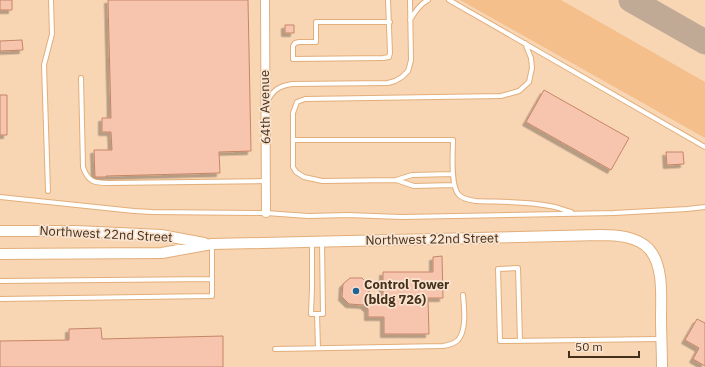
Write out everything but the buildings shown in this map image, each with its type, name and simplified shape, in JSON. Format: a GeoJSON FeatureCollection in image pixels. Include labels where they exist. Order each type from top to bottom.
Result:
{"type":"FeatureCollection","features":[{"type":"Feature","properties":{"kind":"street","name":"64th Avenue"},"geometry":{"type":"LineString","coordinates":[[265,0],[266,214]]}},
{"type":"Feature","properties":{"kind":"street","name":"Northwest 22nd Street"},"geometry":{"type":"LineString","coordinates":[[0,231],[76,231],[161,235],[212,244]]}},
{"type":"Feature","properties":{"kind":"street","name":"Northwest 22nd Street"},"geometry":{"type":"LineString","coordinates":[[0,254],[162,253],[212,244],[322,241],[609,235],[626,237],[649,249],[655,258],[662,286],[662,338]]}},
{"type":"Feature","properties":{"kind":"street"},"geometry":{"type":"LineString","coordinates":[[662,338],[662,367]]}},
{"type":"Feature","properties":{"kind":"lane"},"geometry":{"type":"LineString","coordinates":[[48,191],[44,65],[52,34],[52,0]]}},
{"type":"Feature","properties":{"kind":"lane"},"geometry":{"type":"LineString","coordinates":[[388,0],[390,22],[389,57],[293,59],[293,46],[295,43],[316,42],[316,22],[390,22]]}},
{"type":"Feature","properties":{"kind":"lane"},"geometry":{"type":"LineString","coordinates":[[265,104],[276,89],[287,85],[388,83],[398,80],[405,75],[410,64],[410,0]]}},
{"type":"Feature","properties":{"kind":"lane"},"geometry":{"type":"LineString","coordinates":[[410,20],[418,8],[428,0]]}},
{"type":"Feature","properties":{"kind":"lane"},"geometry":{"type":"LineString","coordinates":[[449,0],[705,147]]}},
{"type":"Feature","properties":{"kind":"lane"},"geometry":{"type":"LineString","coordinates":[[453,174],[412,175],[396,180],[322,181],[304,177],[296,172],[293,166],[293,112],[297,102],[305,99],[501,96],[519,90],[528,82],[532,68],[531,58],[525,43]]}},
{"type":"Feature","properties":{"kind":"lane"},"geometry":{"type":"LineString","coordinates":[[81,78],[83,167],[85,174],[90,180],[99,183],[266,181]]}},
{"type":"Feature","properties":{"kind":"lane"},"geometry":{"type":"LineString","coordinates":[[293,140],[453,140],[454,185],[458,194],[462,198],[469,200],[551,206],[575,214]]}},
{"type":"Feature","properties":{"kind":"lane"},"geometry":{"type":"LineString","coordinates":[[396,180],[414,186],[454,185]]}},
{"type":"Feature","properties":{"kind":"lane"},"geometry":{"type":"LineString","coordinates":[[0,197],[134,211],[308,216],[348,215],[401,217],[575,214],[695,209],[705,207]]}},
{"type":"Feature","properties":{"kind":"lane"},"geometry":{"type":"LineString","coordinates":[[312,242],[311,314],[323,314],[322,241]]}},
{"type":"Feature","properties":{"kind":"lane"},"geometry":{"type":"LineString","coordinates":[[0,299],[212,296],[212,244]]}},
{"type":"Feature","properties":{"kind":"lane"},"geometry":{"type":"LineString","coordinates":[[520,341],[518,268],[498,269],[500,341],[520,341],[662,338]]}},
{"type":"Feature","properties":{"kind":"lane"},"geometry":{"type":"LineString","coordinates":[[0,281],[212,279]]}},
{"type":"Feature","properties":{"kind":"lane"},"geometry":{"type":"LineString","coordinates":[[275,349],[451,345],[458,340],[462,334],[463,295]]}},
{"type":"Feature","properties":{"kind":"lane"},"geometry":{"type":"LineString","coordinates":[[317,314],[318,348]]}},
{"type":"Feature","properties":{"kind":"shaded area"},"geometry":{"type":"Polygon","coordinates":[[[0,0],[705,0],[705,367],[0,367],[0,0]]]}},
{"type":"Feature","properties":{"kind":"shaded area"},"geometry":{"type":"Polygon","coordinates":[[[460,0],[561,0],[705,82],[705,138],[460,0]]]}},
{"type":"Feature","properties":{"kind":"taxiway"},"geometry":{"type":"LineString","coordinates":[[631,0],[705,42]]}},
{"type":"Feature","properties":{"kind":"place","name":"Control Tower (bldg 726)"},"geometry":{"type":"Point","coordinates":[356,291]}}]}
